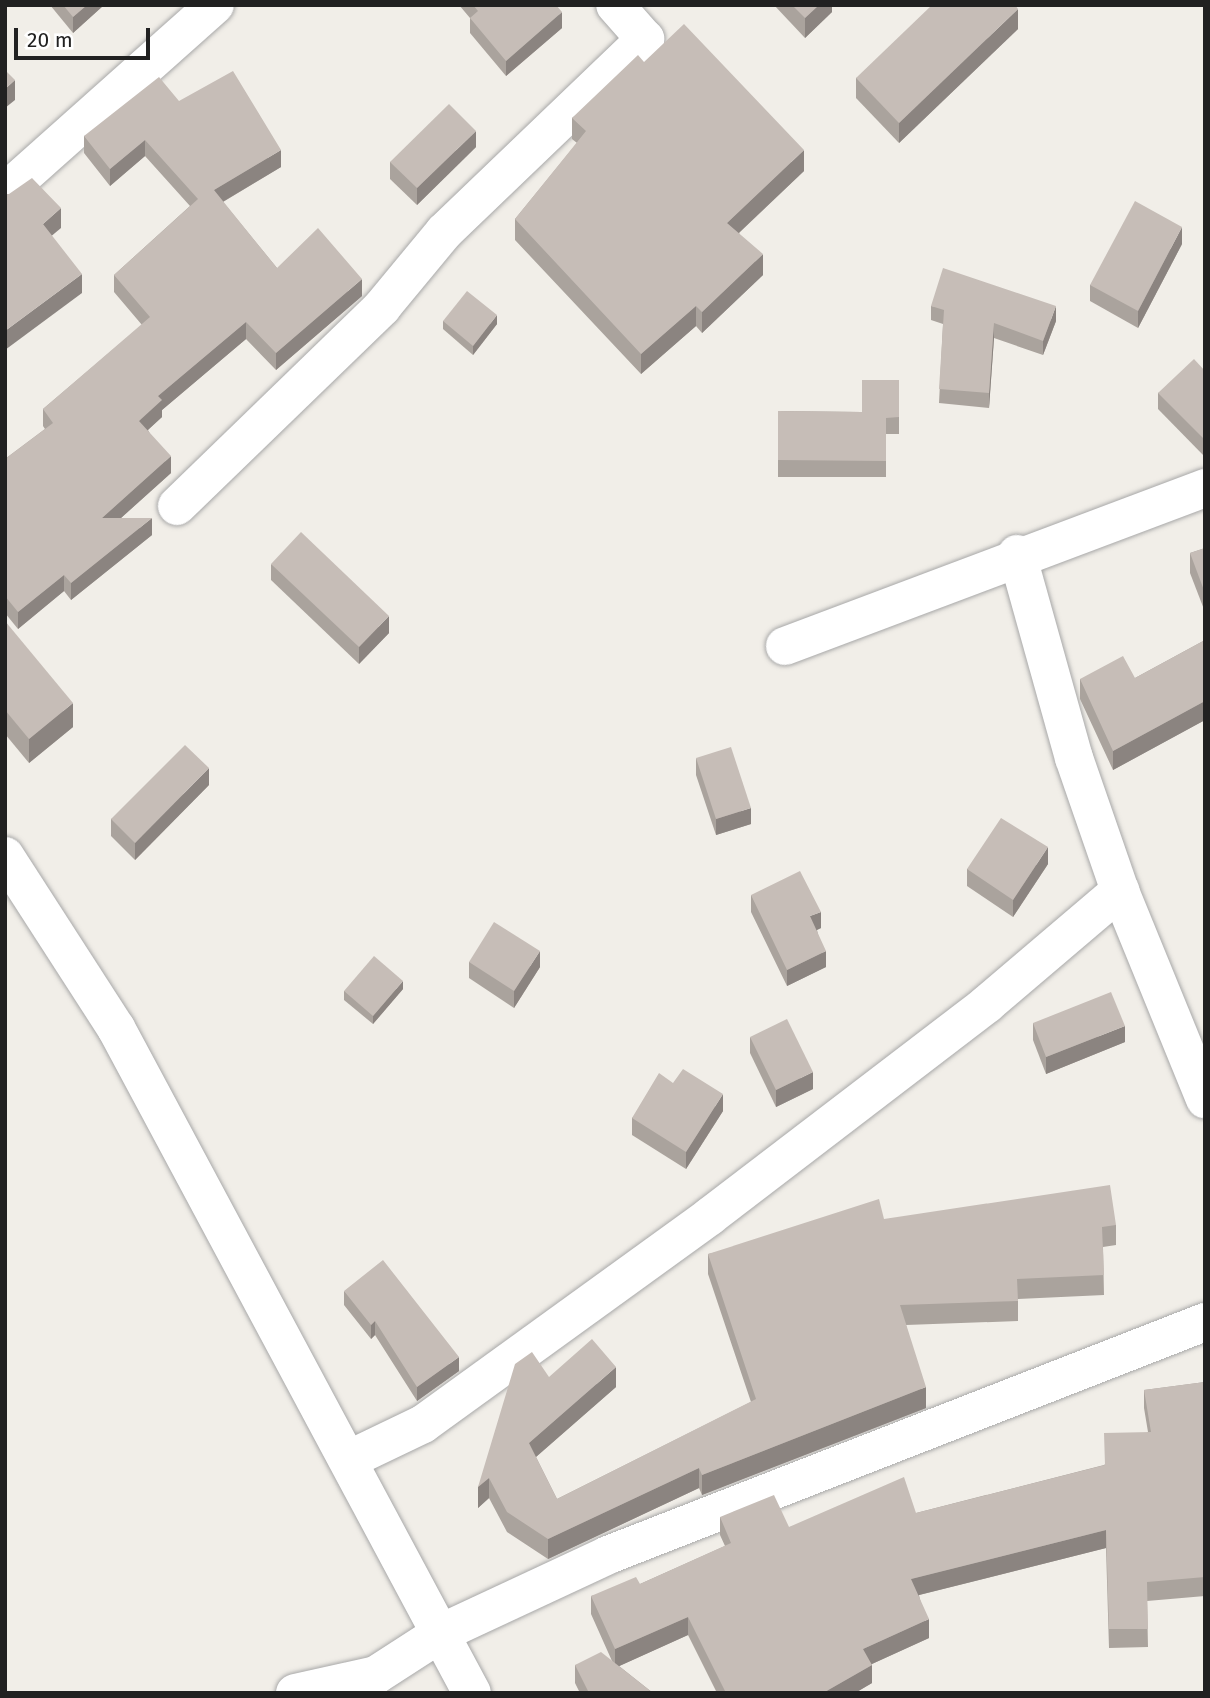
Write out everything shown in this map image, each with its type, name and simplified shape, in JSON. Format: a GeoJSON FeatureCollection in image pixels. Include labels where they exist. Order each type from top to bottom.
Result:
{"type":"FeatureCollection","features":[{"type":"Feature","properties":{"kind":"street"},"geometry":{"type":"LineString","coordinates":[[5,192],[215,5]]}},
{"type":"Feature","properties":{"kind":"street"},"geometry":{"type":"LineString","coordinates":[[177,506],[382,307],[444,232],[645,39],[615,5]]}},
{"type":"Feature","properties":{"kind":"street"},"geometry":{"type":"LineString","coordinates":[[786,646],[1017,554],[1205,488]]}},
{"type":"Feature","properties":{"kind":"street"},"geometry":{"type":"LineString","coordinates":[[1017,554],[1074,758],[1120,891],[1205,1099]]}},
{"type":"Feature","properties":{"kind":"street"},"geometry":{"type":"LineString","coordinates":[[5,856],[116,1028],[350,1459],[472,1693]]}},
{"type":"Feature","properties":{"kind":"street"},"geometry":{"type":"LineString","coordinates":[[350,1459],[423,1424],[710,1216],[987,1003],[1120,891]]}},
{"type":"Feature","properties":{"kind":"street"},"geometry":{"type":"LineString","coordinates":[[295,1693],[376,1675],[441,1633],[608,1555],[1205,1322]]}},
{"type":"Feature","properties":{"kind":"building"},"geometry":{"type":"Polygon","coordinates":[[[63,5],[87,5],[73,17],[63,5]]]}},
{"type":"Feature","properties":{"kind":"building"},"geometry":{"type":"Polygon","coordinates":[[[473,5],[556,5],[562,12],[506,61],[470,18],[478,11],[473,5]]]}},
{"type":"Feature","properties":{"kind":"building"},"geometry":{"type":"Polygon","coordinates":[[[792,5],[819,5],[805,18],[792,5]]]}},
{"type":"Feature","properties":{"kind":"building"},"geometry":{"type":"Polygon","coordinates":[[[932,5],[1015,5],[1018,9],[899,123],[856,78],[932,5]]]}},
{"type":"Feature","properties":{"kind":"building"},"geometry":{"type":"Polygon","coordinates":[[[684,24],[804,150],[727,223],[763,254],[702,312],[696,306],[641,354],[515,219],[586,131],[572,118],[638,55],[644,62],[684,24]]]}},
{"type":"Feature","properties":{"kind":"building"},"geometry":{"type":"Polygon","coordinates":[[[5,70],[15,80],[5,89],[5,70]]]}},
{"type":"Feature","properties":{"kind":"building"},"geometry":{"type":"Polygon","coordinates":[[[233,71],[281,150],[214,190],[277,268],[318,228],[362,279],[276,353],[246,322],[158,396],[162,400],[139,421],[171,456],[102,518],[152,518],[71,583],[64,575],[18,612],[5,596],[5,459],[53,423],[43,409],[150,317],[114,275],[198,199],[145,140],[110,169],[84,136],[159,77],[179,101],[233,71]]]}},
{"type":"Feature","properties":{"kind":"building"},"geometry":{"type":"Polygon","coordinates":[[[449,104],[476,131],[417,188],[390,162],[449,104]]]}},
{"type":"Feature","properties":{"kind":"building"},"geometry":{"type":"Polygon","coordinates":[[[32,178],[61,208],[43,224],[82,274],[5,331],[5,194],[32,178]]]}},
{"type":"Feature","properties":{"kind":"building"},"geometry":{"type":"Polygon","coordinates":[[[1135,201],[1182,227],[1138,311],[1090,285],[1135,201]]]}},
{"type":"Feature","properties":{"kind":"building"},"geometry":{"type":"Polygon","coordinates":[[[943,268],[1056,306],[1043,341],[994,323],[989,393],[939,389],[944,310],[931,306],[943,268]]]}},
{"type":"Feature","properties":{"kind":"building"},"geometry":{"type":"Polygon","coordinates":[[[467,291],[497,315],[473,346],[443,321],[467,291]]]}},
{"type":"Feature","properties":{"kind":"building"},"geometry":{"type":"Polygon","coordinates":[[[1194,359],[1205,371],[1205,440],[1158,393],[1194,359]]]}},
{"type":"Feature","properties":{"kind":"building"},"geometry":{"type":"Polygon","coordinates":[[[862,380],[899,380],[899,417],[886,418],[886,461],[778,460],[778,411],[862,412],[862,380]]]}},
{"type":"Feature","properties":{"kind":"building"},"geometry":{"type":"Polygon","coordinates":[[[301,532],[389,616],[359,647],[271,564],[301,532]]]}},
{"type":"Feature","properties":{"kind":"building"},"geometry":{"type":"Polygon","coordinates":[[[1205,548],[1205,593],[1190,553],[1205,548]]]}},
{"type":"Feature","properties":{"kind":"building"},"geometry":{"type":"Polygon","coordinates":[[[5,621],[73,703],[29,739],[5,710],[5,621]]]}},
{"type":"Feature","properties":{"kind":"building"},"geometry":{"type":"Polygon","coordinates":[[[1205,640],[1205,701],[1113,751],[1080,679],[1123,656],[1135,678],[1205,640]]]}},
{"type":"Feature","properties":{"kind":"building"},"geometry":{"type":"Polygon","coordinates":[[[185,745],[209,768],[135,843],[111,819],[185,745]]]}},
{"type":"Feature","properties":{"kind":"building"},"geometry":{"type":"Polygon","coordinates":[[[731,747],[751,808],[716,819],[696,758],[731,747]]]}},
{"type":"Feature","properties":{"kind":"building"},"geometry":{"type":"Polygon","coordinates":[[[1001,818],[1048,847],[1013,900],[967,869],[1001,818]]]}},
{"type":"Feature","properties":{"kind":"building"},"geometry":{"type":"Polygon","coordinates":[[[800,871],[821,912],[810,916],[826,951],[787,970],[751,895],[800,871]]]}},
{"type":"Feature","properties":{"kind":"building"},"geometry":{"type":"Polygon","coordinates":[[[494,922],[540,951],[514,991],[469,962],[494,922]]]}},
{"type":"Feature","properties":{"kind":"building"},"geometry":{"type":"Polygon","coordinates":[[[374,956],[403,981],[373,1016],[344,991],[374,956]]]}},
{"type":"Feature","properties":{"kind":"building"},"geometry":{"type":"Polygon","coordinates":[[[1111,992],[1125,1026],[1046,1057],[1033,1023],[1111,992]]]}},
{"type":"Feature","properties":{"kind":"building"},"geometry":{"type":"Polygon","coordinates":[[[787,1019],[813,1072],[776,1090],[750,1037],[787,1019]]]}},
{"type":"Feature","properties":{"kind":"building"},"geometry":{"type":"Polygon","coordinates":[[[683,1069],[723,1094],[686,1152],[632,1118],[659,1073],[673,1083],[683,1069]]]}},
{"type":"Feature","properties":{"kind":"building"},"geometry":{"type":"Polygon","coordinates":[[[1110,1185],[1116,1225],[1102,1227],[1104,1275],[1017,1279],[1018,1301],[900,1305],[926,1387],[702,1475],[699,1468],[548,1539],[507,1512],[489,1478],[478,1487],[515,1364],[532,1352],[549,1377],[592,1339],[616,1367],[529,1443],[557,1499],[756,1399],[708,1254],[879,1199],[884,1219],[1110,1185]]]}},
{"type":"Feature","properties":{"kind":"building"},"geometry":{"type":"Polygon","coordinates":[[[383,1260],[459,1357],[417,1387],[375,1321],[371,1325],[344,1291],[383,1260]]]}},
{"type":"Feature","properties":{"kind":"building"},"geometry":{"type":"Polygon","coordinates":[[[1205,1382],[1205,1577],[1147,1582],[1148,1629],[1109,1629],[1106,1530],[911,1579],[929,1619],[863,1649],[872,1665],[823,1693],[726,1693],[688,1617],[615,1649],[591,1596],[636,1577],[640,1584],[731,1543],[720,1517],[774,1495],[789,1527],[904,1477],[916,1513],[1105,1465],[1104,1433],[1151,1432],[1144,1390],[1205,1382]]]}},
{"type":"Feature","properties":{"kind":"building"},"geometry":{"type":"Polygon","coordinates":[[[601,1652],[653,1693],[589,1693],[575,1665],[601,1652]]]}}]}
